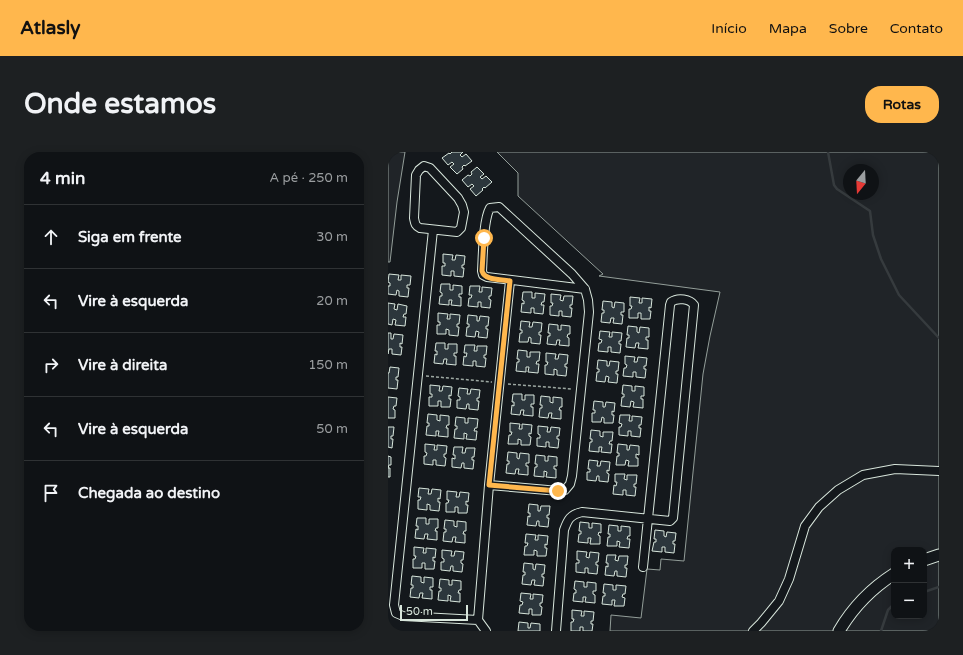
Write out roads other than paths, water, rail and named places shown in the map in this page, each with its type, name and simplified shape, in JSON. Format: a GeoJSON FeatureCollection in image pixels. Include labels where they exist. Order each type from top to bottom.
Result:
{"type":"FeatureCollection","features":[{"type":"Feature","properties":{"kind":"street"},"geometry":{"type":"LineString","coordinates":[[424,166],[430,168],[458,198],[464,212],[459,231],[433,230],[416,226],[414,218],[416,175],[424,166]]}},
{"type":"Feature","properties":{"kind":"street"},"geometry":{"type":"LineString","coordinates":[[489,485],[558,491],[565,490],[570,484],[579,414],[589,312],[585,289],[572,274],[499,207],[494,206],[490,208],[487,213],[482,271],[483,275],[487,278],[585,289]]}},
{"type":"Feature","properties":{"kind":"street"},"geometry":{"type":"LineString","coordinates":[[433,230],[394,605],[396,613],[403,616],[478,620]]}},
{"type":"Feature","properties":{"kind":"street"},"geometry":{"type":"LineString","coordinates":[[486,631],[478,620],[489,485],[510,281]]}},
{"type":"Feature","properties":{"kind":"street"},"geometry":{"type":"LineString","coordinates":[[556,631],[564,530],[568,520],[573,514],[582,512],[648,518],[670,521],[674,518],[694,305],[688,300],[676,299],[671,302],[670,305],[648,518],[644,567]]}},
{"type":"Feature","properties":{"kind":"street"},"geometry":{"type":"LineString","coordinates":[[753,631],[779,601],[790,579],[805,526],[818,507],[838,490],[863,475],[895,469],[939,471]]}},
{"type":"Feature","properties":{"kind":"street"},"geometry":{"type":"LineString","coordinates":[[927,559],[939,555]]}},
{"type":"Feature","properties":{"kind":"street"},"geometry":{"type":"LineString","coordinates":[[839,631],[864,598],[891,576]]}},
{"type":"Feature","properties":{"kind":"waterway"},"geometry":{"type":"LineString","coordinates":[[828,152],[834,185],[837,189],[870,211],[873,235],[881,259],[899,295],[939,338]]}},
{"type":"Feature","properties":{"kind":"waterway"},"geometry":{"type":"LineString","coordinates":[[927,591],[939,587]]}},
{"type":"Feature","properties":{"kind":"waterway"},"geometry":{"type":"LineString","coordinates":[[881,631],[888,610],[891,607]]}}]}
